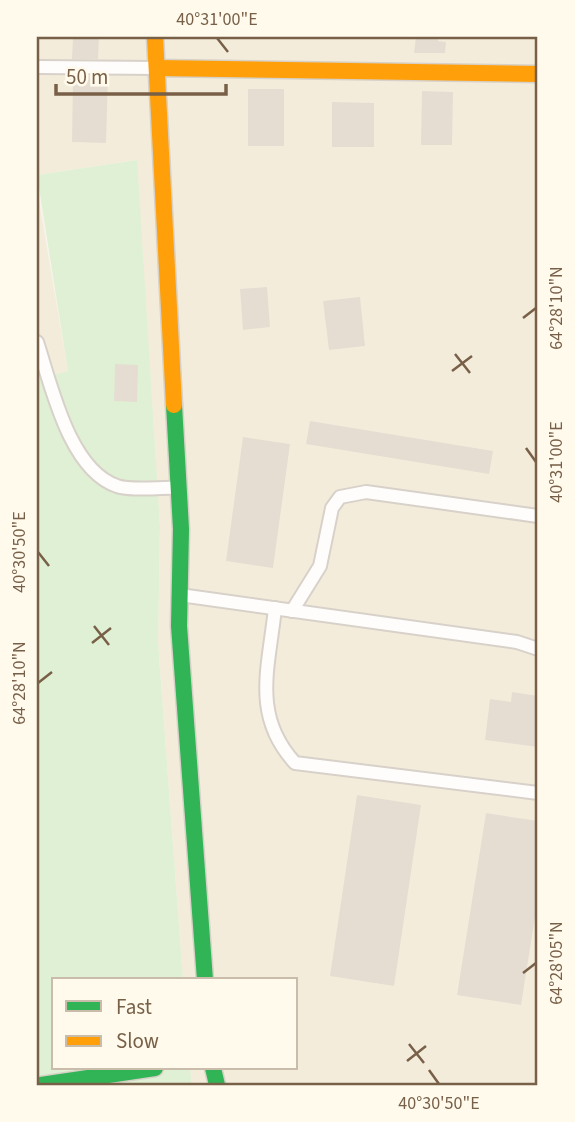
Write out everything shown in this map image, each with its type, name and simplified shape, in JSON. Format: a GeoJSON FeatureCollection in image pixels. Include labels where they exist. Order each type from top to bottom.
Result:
{"type":"FeatureCollection","features":[{"type":"Feature","properties":{"kind":"street"},"geometry":{"type":"LineString","coordinates":[[155,37],[178,488],[179,626],[205,978]]}},
{"type":"Feature","properties":{"kind":"street"},"geometry":{"type":"LineString","coordinates":[[157,68],[538,74]]}},
{"type":"Feature","properties":{"kind":"street"},"geometry":{"type":"LineString","coordinates":[[41,1085],[142,1070]]}},
{"type":"Feature","properties":{"kind":"lane"},"geometry":{"type":"LineString","coordinates":[[37,67],[157,68]]}},
{"type":"Feature","properties":{"kind":"lane"},"geometry":{"type":"LineString","coordinates":[[37,342],[71,439],[89,466],[118,487],[178,488]]}},
{"type":"Feature","properties":{"kind":"lane"},"geometry":{"type":"LineString","coordinates":[[292,611],[320,566],[332,508],[340,497],[366,492],[538,516]]}},
{"type":"Feature","properties":{"kind":"lane"},"geometry":{"type":"LineString","coordinates":[[180,595],[517,642],[538,649]]}},
{"type":"Feature","properties":{"kind":"lane"},"geometry":{"type":"LineString","coordinates":[[275,608],[266,700],[269,723],[279,744],[295,763],[538,793]]}},
{"type":"Feature","properties":{"kind":"shaded area"},"geometry":{"type":"Polygon","coordinates":[[[37,37],[538,37],[538,1085],[192,1085],[190,1070],[298,1070],[298,978],[183,978],[158,642],[160,526],[136,160],[37,175],[37,37]]]}},
{"type":"Feature","properties":{"kind":"shaded area"},"geometry":{"type":"Polygon","coordinates":[[[37,189],[68,371],[37,379],[37,189]]]}},
{"type":"Feature","properties":{"kind":"green space"},"geometry":{"type":"Polygon","coordinates":[[[137,160],[160,526],[158,642],[183,978],[52,978],[52,1070],[190,1070],[192,1085],[37,1085],[37,379],[68,371],[37,175],[137,160]]]}},
{"type":"Feature","properties":{"kind":"building"},"geometry":{"type":"Polygon","coordinates":[[[73,37],[99,37],[98,59],[72,59],[73,37]]]}},
{"type":"Feature","properties":{"kind":"building"},"geometry":{"type":"Polygon","coordinates":[[[416,37],[438,37],[438,41],[446,42],[445,53],[414,53],[416,37]]]}},
{"type":"Feature","properties":{"kind":"building"},"geometry":{"type":"Polygon","coordinates":[[[73,76],[108,76],[106,143],[72,142],[73,76]]]}},
{"type":"Feature","properties":{"kind":"building"},"geometry":{"type":"Polygon","coordinates":[[[248,89],[284,89],[284,146],[248,146],[248,89]]]}},
{"type":"Feature","properties":{"kind":"building"},"geometry":{"type":"Polygon","coordinates":[[[422,91],[453,92],[452,145],[421,145],[422,91]]]}},
{"type":"Feature","properties":{"kind":"building"},"geometry":{"type":"Polygon","coordinates":[[[332,102],[374,103],[374,147],[332,147],[332,102]]]}},
{"type":"Feature","properties":{"kind":"building"},"geometry":{"type":"Polygon","coordinates":[[[267,287],[270,327],[243,330],[240,289],[267,287]]]}},
{"type":"Feature","properties":{"kind":"building"},"geometry":{"type":"Polygon","coordinates":[[[360,297],[365,346],[329,350],[323,301],[360,297]]]}},
{"type":"Feature","properties":{"kind":"building"},"geometry":{"type":"Polygon","coordinates":[[[115,364],[138,365],[137,402],[114,401],[115,364]]]}},
{"type":"Feature","properties":{"kind":"building"},"geometry":{"type":"Polygon","coordinates":[[[310,421],[493,451],[489,474],[306,444],[310,421]]]}},
{"type":"Feature","properties":{"kind":"building"},"geometry":{"type":"Polygon","coordinates":[[[243,437],[290,444],[273,568],[226,561],[243,437]]]}},
{"type":"Feature","properties":{"kind":"building"},"geometry":{"type":"Polygon","coordinates":[[[512,692],[538,696],[538,747],[485,740],[490,699],[511,702],[512,692]]]}},
{"type":"Feature","properties":{"kind":"building"},"geometry":{"type":"Polygon","coordinates":[[[357,795],[421,805],[394,986],[330,976],[357,795]]]}},
{"type":"Feature","properties":{"kind":"building"},"geometry":{"type":"Polygon","coordinates":[[[486,813],[538,821],[538,898],[521,1005],[457,995],[486,813]]]}},
{"type":"Feature","properties":{"kind":"traffic: fast"},"geometry":{"type":"LineString","coordinates":[[174,405],[181,529],[179,626],[205,978]]}},
{"type":"Feature","properties":{"kind":"traffic: fast"},"geometry":{"type":"LineString","coordinates":[[41,1085],[142,1070]]}},
{"type":"Feature","properties":{"kind":"traffic: fast"},"geometry":{"type":"LineString","coordinates":[[213,1070],[217,1085]]}},
{"type":"Feature","properties":{"kind":"traffic: slow"},"geometry":{"type":"LineString","coordinates":[[155,37],[174,405]]}},
{"type":"Feature","properties":{"kind":"traffic: slow"},"geometry":{"type":"LineString","coordinates":[[157,68],[538,74]]}}]}
